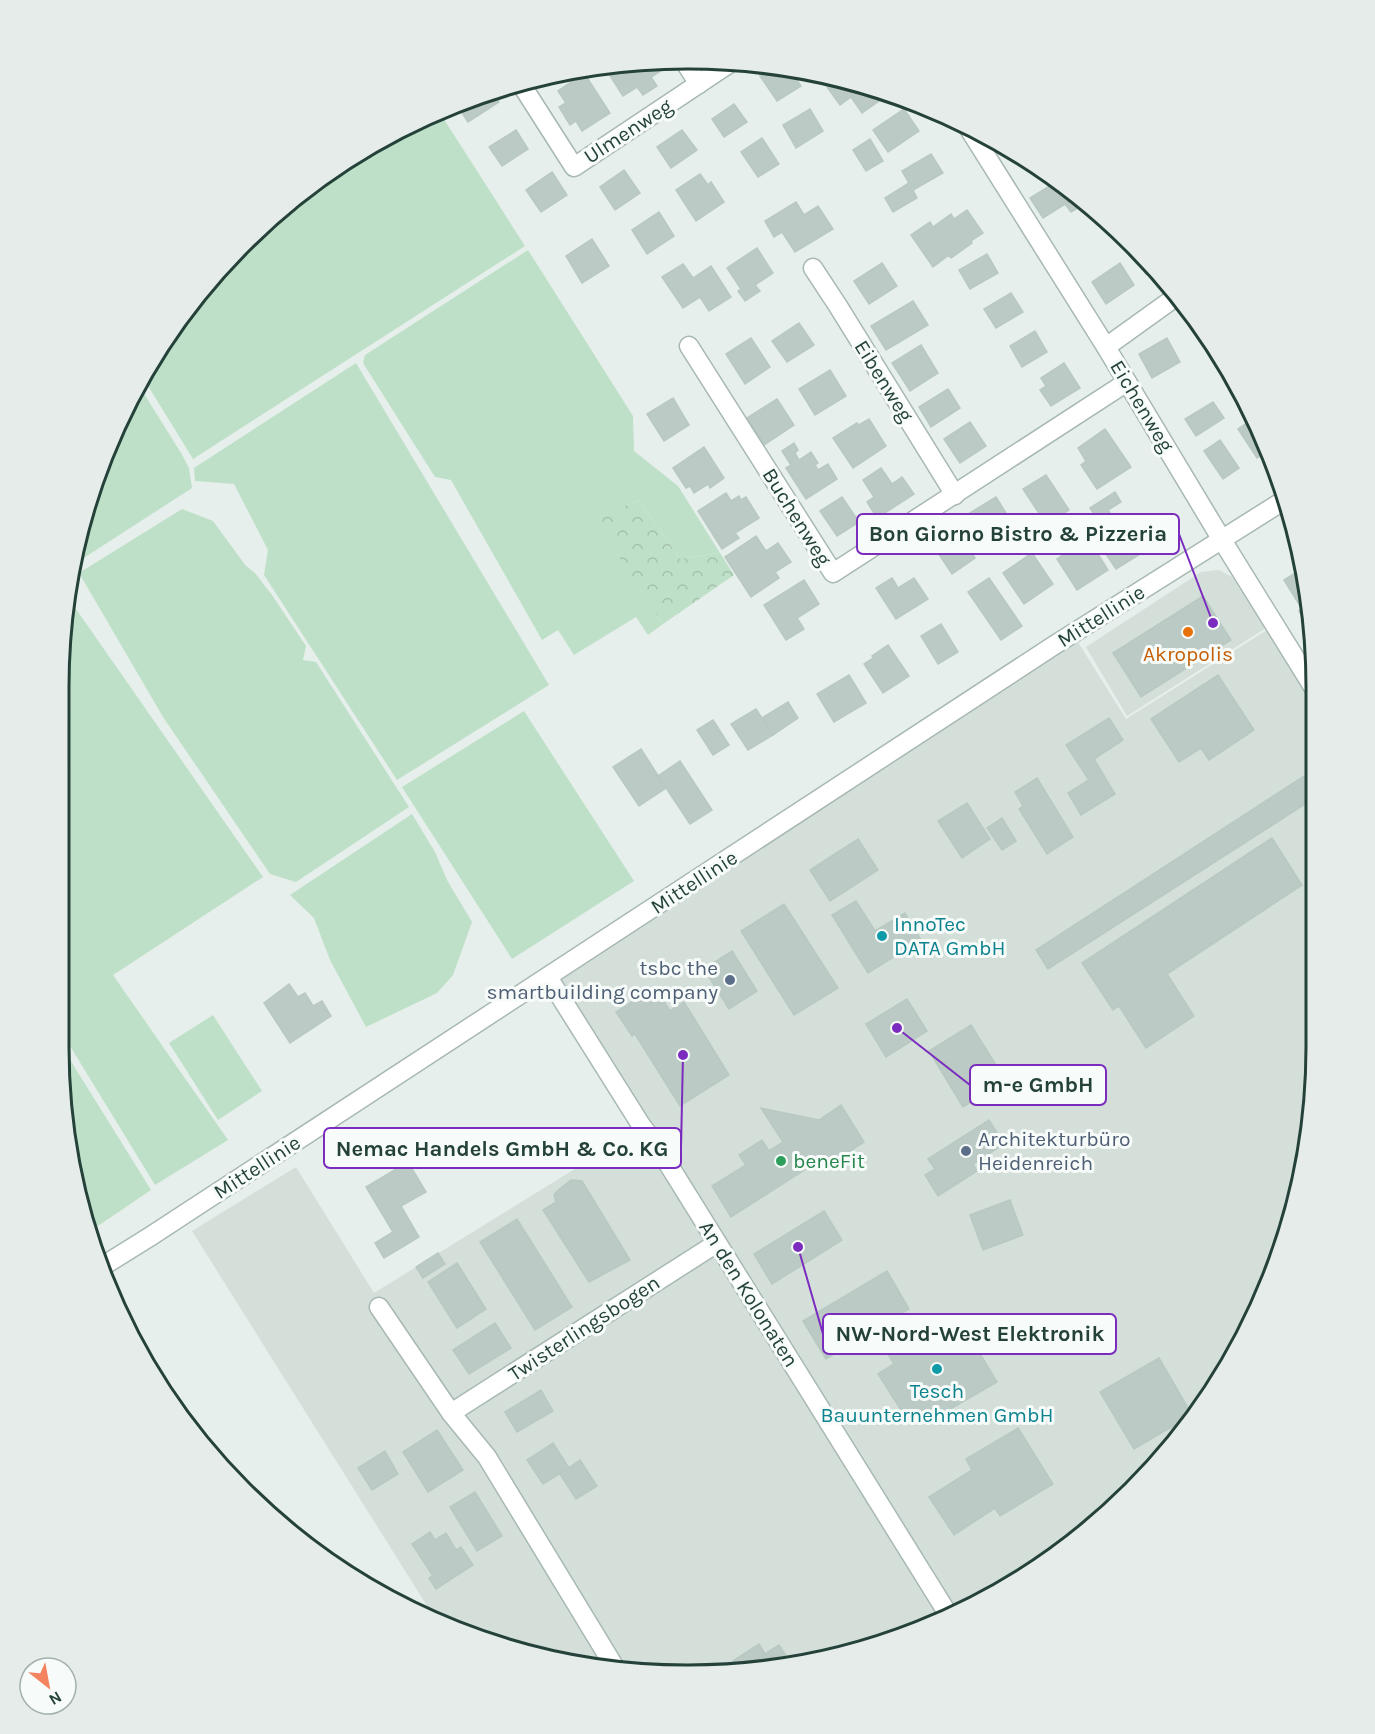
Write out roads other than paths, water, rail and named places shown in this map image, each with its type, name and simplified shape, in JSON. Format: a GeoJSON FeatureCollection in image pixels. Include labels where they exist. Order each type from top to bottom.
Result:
{"type":"FeatureCollection","features":[{"type":"Feature","properties":{"kind":"street"},"geometry":{"type":"LineString","coordinates":[[689,69],[699,84]]}},
{"type":"Feature","properties":{"kind":"street","name":"Ulmenweg"},"geometry":{"type":"LineString","coordinates":[[525,91],[574,167],[721,70]]}},
{"type":"Feature","properties":{"kind":"street","name":"Eichenweg"},"geometry":{"type":"LineString","coordinates":[[988,147],[1221,540],[1306,675]]}},
{"type":"Feature","properties":{"kind":"street","name":"Eibenweg"},"geometry":{"type":"LineString","coordinates":[[813,267],[955,495]]}},
{"type":"Feature","properties":{"kind":"street"},"geometry":{"type":"LineString","coordinates":[[1106,347],[1170,301]]}},
{"type":"Feature","properties":{"kind":"street","name":"Buchenweg"},"geometry":{"type":"LineString","coordinates":[[689,346],[833,573],[1127,382]]}},
{"type":"Feature","properties":{"kind":"street","name":"Mittellinie"},"geometry":{"type":"LineString","coordinates":[[108,1262],[1053,646],[1278,504]]}},
{"type":"Feature","properties":{"kind":"street","name":"An den Kolonaten"},"geometry":{"type":"LineString","coordinates":[[548,977],[641,1125],[657,1146],[945,1609]]}},
{"type":"Feature","properties":{"kind":"street","name":"Twisterlingsbogen"},"geometry":{"type":"LineString","coordinates":[[451,1413],[717,1243]]}},
{"type":"Feature","properties":{"kind":"street"},"geometry":{"type":"LineString","coordinates":[[379,1307],[451,1413],[487,1457],[611,1660]]}},
{"type":"Feature","properties":{"kind":"place","name":"Bon Giorno Bistro & Pizzeria"},"geometry":{"type":"Point","coordinates":[1213,623]}},
{"type":"Feature","properties":{"kind":"place","name":"Akropolis"},"geometry":{"type":"Point","coordinates":[1188,632]}},
{"type":"Feature","properties":{"kind":"place","name":"InnoTec DATA GmbH"},"geometry":{"type":"Point","coordinates":[882,936]}},
{"type":"Feature","properties":{"kind":"place","name":"tsbc the smartbuilding company"},"geometry":{"type":"Point","coordinates":[730,980]}},
{"type":"Feature","properties":{"kind":"place","name":"m-e GmbH"},"geometry":{"type":"Point","coordinates":[897,1028]}},
{"type":"Feature","properties":{"kind":"place","name":"Nemac Handels GmbH & Co. KG"},"geometry":{"type":"Point","coordinates":[683,1055]}},
{"type":"Feature","properties":{"kind":"place","name":"Architekturbüro Heidenreich"},"geometry":{"type":"Point","coordinates":[966,1151]}},
{"type":"Feature","properties":{"kind":"place","name":"beneFit"},"geometry":{"type":"Point","coordinates":[781,1161]}},
{"type":"Feature","properties":{"kind":"place","name":"NW-Nord-West Elektronik"},"geometry":{"type":"Point","coordinates":[798,1247]}},
{"type":"Feature","properties":{"kind":"place","name":"Tesch Bauunternehmen GmbH"},"geometry":{"type":"Point","coordinates":[937,1369]}}]}
